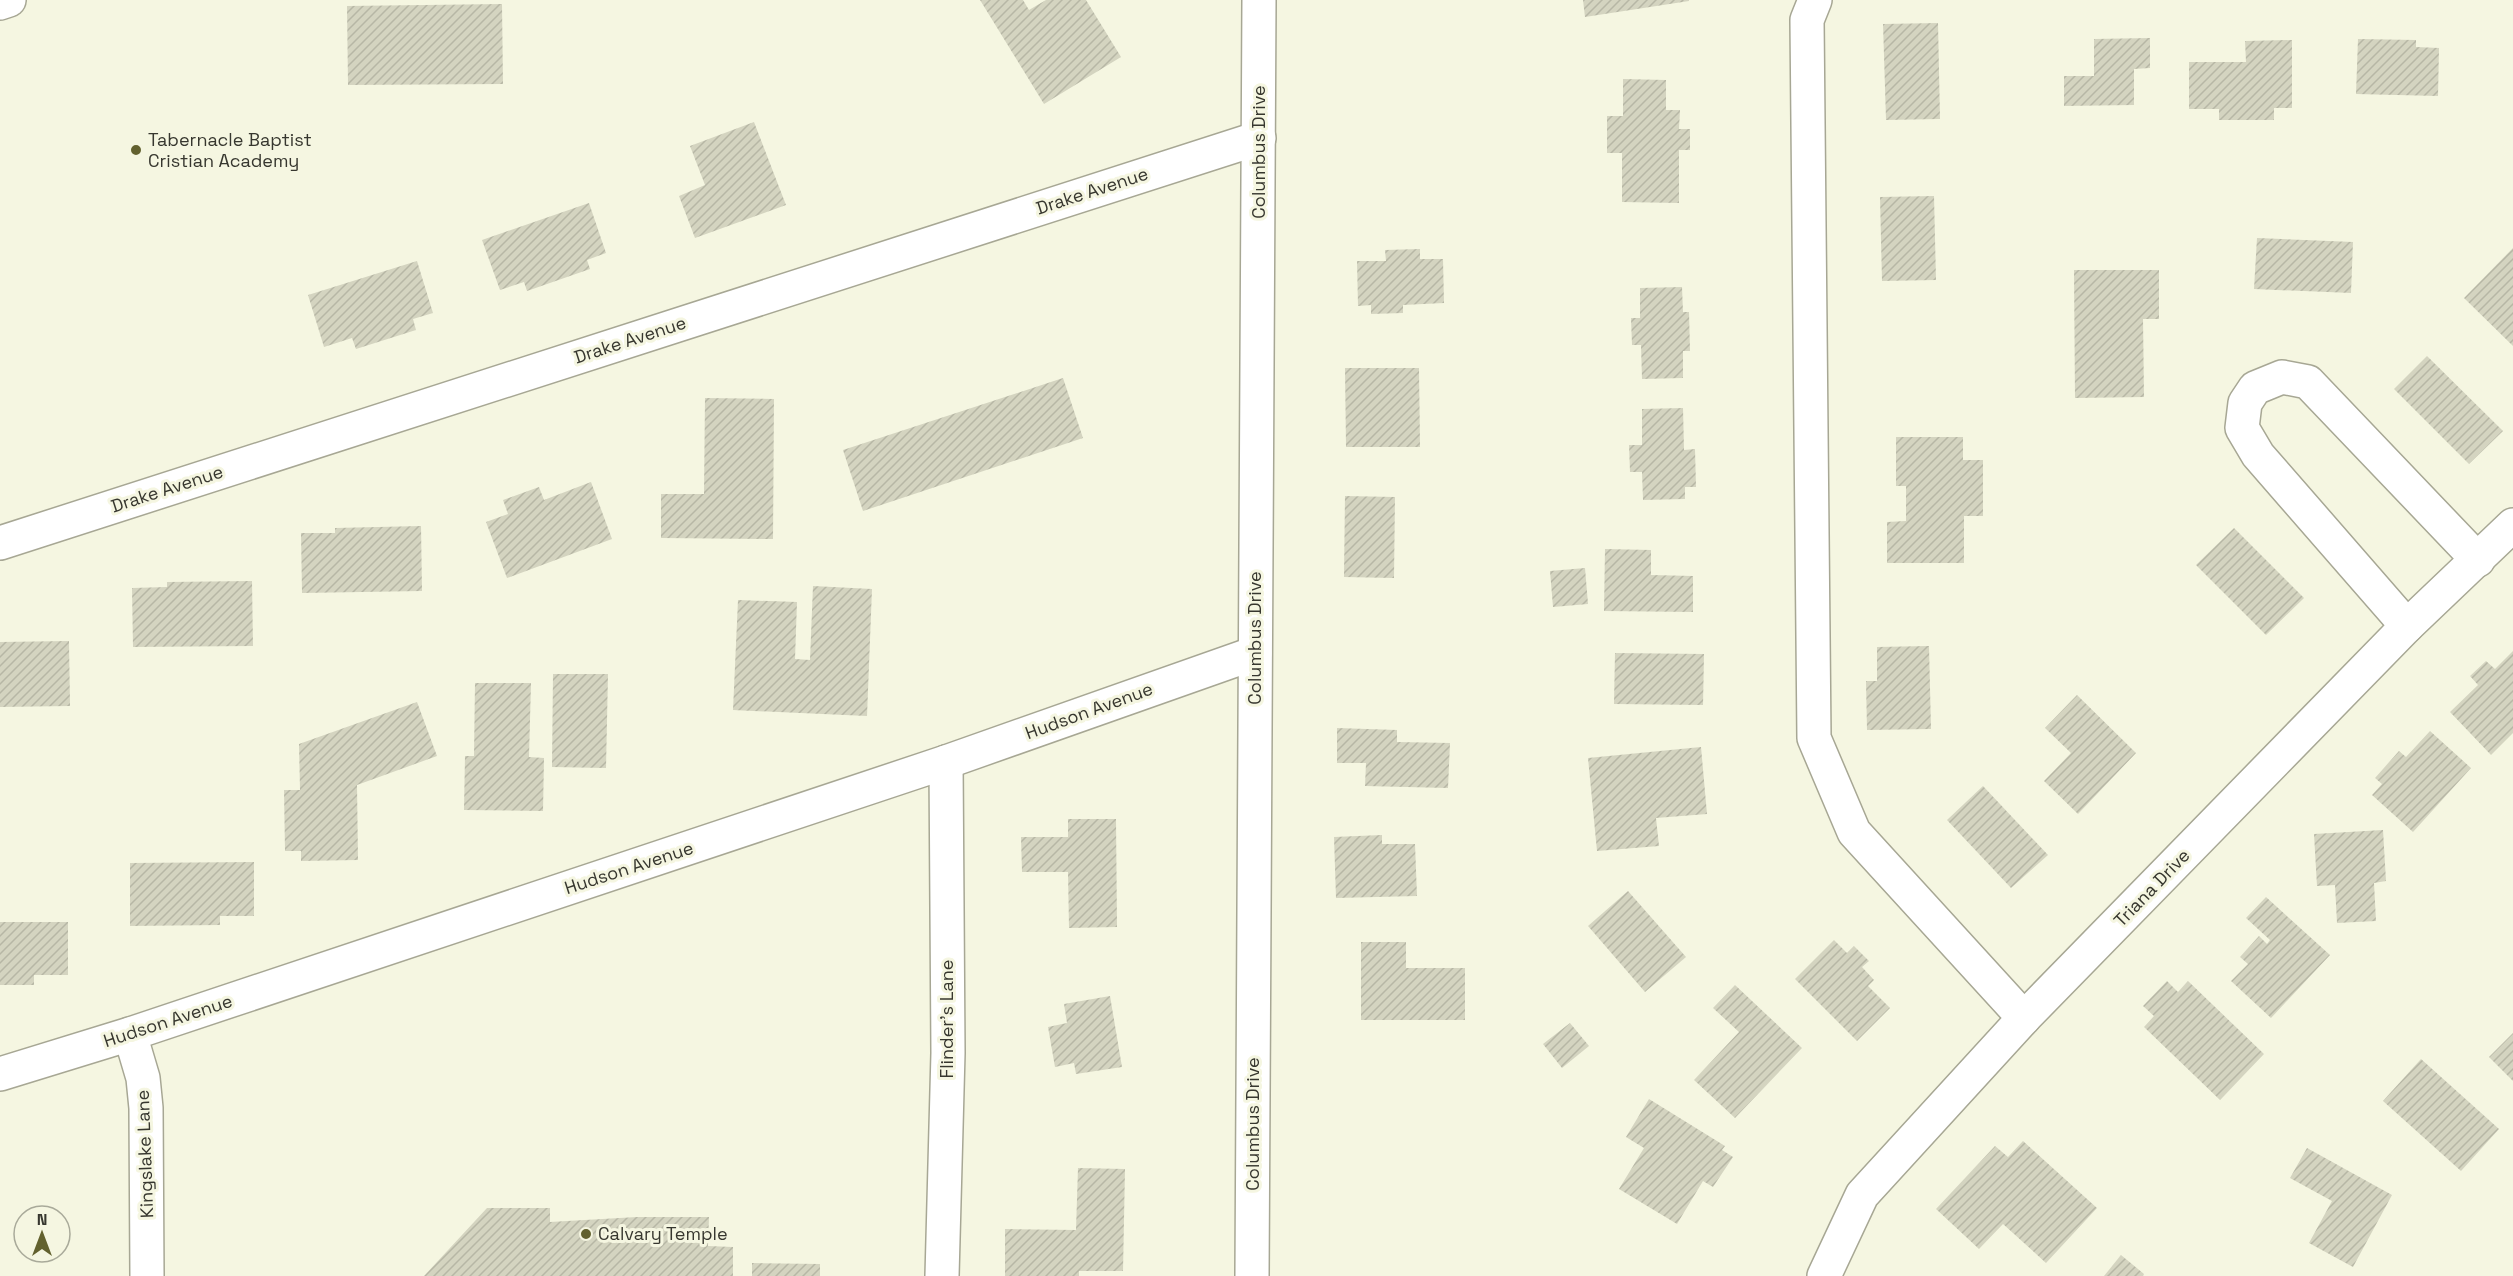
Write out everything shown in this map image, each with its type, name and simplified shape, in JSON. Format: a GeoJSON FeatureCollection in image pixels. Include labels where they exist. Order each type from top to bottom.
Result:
{"type":"FeatureCollection","features":[{"type":"Feature","properties":{"kind":"street"},"geometry":{"type":"LineString","coordinates":[[0,3],[9,0]]}},
{"type":"Feature","properties":{"kind":"street","name":"Columbus Drive"},"geometry":{"type":"LineString","coordinates":[[1252,1276],[1259,0]]}},
{"type":"Feature","properties":{"kind":"street"},"geometry":{"type":"LineString","coordinates":[[1815,0],[1807,20],[1814,738],[1854,832],[2024,1018]]}},
{"type":"Feature","properties":{"kind":"street","name":"Drake Avenue"},"geometry":{"type":"LineString","coordinates":[[0,543],[1259,138]]}},
{"type":"Feature","properties":{"kind":"street"},"geometry":{"type":"LineString","coordinates":[[2407,626],[2258,455],[2242,428],[2245,403],[2255,388],[2282,377],[2308,382],[2478,560]]}},
{"type":"Feature","properties":{"kind":"street","name":"Triana Drive"},"geometry":{"type":"LineString","coordinates":[[1824,1276],[1862,1195],[2024,1018],[2407,626],[2513,525]]}},
{"type":"Feature","properties":{"kind":"street","name":"Hudson Avenue"},"geometry":{"type":"LineString","coordinates":[[0,1074],[130,1034],[946,762],[1255,653]]}},
{"type":"Feature","properties":{"kind":"street","name":"Flinder's Lane"},"geometry":{"type":"LineString","coordinates":[[942,1276],[948,1053],[946,762]]}},
{"type":"Feature","properties":{"kind":"street","name":"Kingslake Lane"},"geometry":{"type":"LineString","coordinates":[[130,1034],[143,1078],[146,1108],[147,1276]]}},
{"type":"Feature","properties":{"kind":"building"},"geometry":{"type":"Polygon","coordinates":[[[980,0],[1023,0],[1029,10],[1046,0],[1086,0],[1121,57],[1044,104],[980,0]]]}},
{"type":"Feature","properties":{"kind":"building"},"geometry":{"type":"Polygon","coordinates":[[[1583,0],[1689,0],[1689,1],[1585,17],[1583,0]]]}},
{"type":"Feature","properties":{"kind":"building"},"geometry":{"type":"Polygon","coordinates":[[[502,4],[503,84],[348,85],[347,6],[502,4]]]}},
{"type":"Feature","properties":{"kind":"building"},"geometry":{"type":"Polygon","coordinates":[[[1938,23],[1940,119],[1886,120],[1883,24],[1938,23]]]}},
{"type":"Feature","properties":{"kind":"building"},"geometry":{"type":"Polygon","coordinates":[[[2150,38],[2150,68],[2134,69],[2134,105],[2064,106],[2064,76],[2094,76],[2094,39],[2150,38]]]}},
{"type":"Feature","properties":{"kind":"building"},"geometry":{"type":"Polygon","coordinates":[[[2358,39],[2416,40],[2416,47],[2439,48],[2438,96],[2356,94],[2358,39]]]}},
{"type":"Feature","properties":{"kind":"building"},"geometry":{"type":"Polygon","coordinates":[[[2292,40],[2292,108],[2274,108],[2274,120],[2219,120],[2219,109],[2189,109],[2189,62],[2246,62],[2245,41],[2292,40]]]}},
{"type":"Feature","properties":{"kind":"building"},"geometry":{"type":"Polygon","coordinates":[[[1623,79],[1666,80],[1666,110],[1680,110],[1679,129],[1690,129],[1690,150],[1679,150],[1679,203],[1622,202],[1622,153],[1607,153],[1607,116],[1623,116],[1623,79]]]}},
{"type":"Feature","properties":{"kind":"building"},"geometry":{"type":"Polygon","coordinates":[[[754,122],[786,205],[695,238],[679,196],[705,185],[690,146],[754,122]]]}},
{"type":"Feature","properties":{"kind":"building"},"geometry":{"type":"Polygon","coordinates":[[[1934,196],[1936,280],[1882,281],[1880,197],[1934,196]]]}},
{"type":"Feature","properties":{"kind":"building"},"geometry":{"type":"Polygon","coordinates":[[[589,203],[606,253],[587,260],[590,269],[527,291],[524,282],[500,290],[482,240],[589,203]]]}},
{"type":"Feature","properties":{"kind":"building"},"geometry":{"type":"Polygon","coordinates":[[[2257,238],[2353,242],[2351,293],[2254,289],[2257,238]]]}},
{"type":"Feature","properties":{"kind":"building"},"geometry":{"type":"Polygon","coordinates":[[[2513,248],[2513,346],[2464,298],[2513,248]]]}},
{"type":"Feature","properties":{"kind":"building"},"geometry":{"type":"Polygon","coordinates":[[[1420,249],[1420,259],[1443,259],[1444,303],[1403,305],[1403,313],[1371,314],[1371,305],[1358,306],[1357,261],[1386,261],[1385,250],[1420,249]]]}},
{"type":"Feature","properties":{"kind":"building"},"geometry":{"type":"Polygon","coordinates":[[[417,261],[433,313],[413,319],[416,330],[356,349],[352,338],[324,347],[308,295],[417,261]]]}},
{"type":"Feature","properties":{"kind":"building"},"geometry":{"type":"Polygon","coordinates":[[[2074,270],[2159,270],[2159,319],[2143,319],[2144,397],[2075,398],[2074,270]]]}},
{"type":"Feature","properties":{"kind":"building"},"geometry":{"type":"Polygon","coordinates":[[[1682,287],[1683,312],[1689,312],[1690,351],[1683,351],[1683,378],[1642,379],[1641,345],[1632,345],[1631,318],[1640,318],[1640,288],[1682,287]]]}},
{"type":"Feature","properties":{"kind":"building"},"geometry":{"type":"Polygon","coordinates":[[[2427,356],[2503,431],[2469,464],[2394,389],[2427,356]]]}},
{"type":"Feature","properties":{"kind":"building"},"geometry":{"type":"Polygon","coordinates":[[[1345,368],[1419,368],[1420,447],[1346,447],[1345,368]]]}},
{"type":"Feature","properties":{"kind":"building"},"geometry":{"type":"Polygon","coordinates":[[[1063,378],[1083,438],[863,511],[843,450],[1063,378]]]}},
{"type":"Feature","properties":{"kind":"building"},"geometry":{"type":"Polygon","coordinates":[[[705,398],[774,399],[773,539],[661,538],[661,494],[704,494],[705,398]]]}},
{"type":"Feature","properties":{"kind":"building"},"geometry":{"type":"Polygon","coordinates":[[[1683,408],[1684,450],[1695,449],[1696,487],[1685,487],[1685,499],[1643,500],[1642,472],[1630,472],[1629,445],[1642,445],[1642,409],[1683,408]]]}},
{"type":"Feature","properties":{"kind":"building"},"geometry":{"type":"Polygon","coordinates":[[[1896,437],[1963,437],[1963,460],[1983,460],[1983,516],[1964,516],[1964,563],[1887,563],[1887,522],[1906,521],[1906,486],[1896,486],[1896,437]]]}},
{"type":"Feature","properties":{"kind":"building"},"geometry":{"type":"Polygon","coordinates":[[[591,482],[612,539],[507,578],[486,522],[508,514],[503,500],[539,487],[544,500],[591,482]]]}},
{"type":"Feature","properties":{"kind":"building"},"geometry":{"type":"Polygon","coordinates":[[[1345,496],[1395,497],[1394,578],[1344,577],[1345,496]]]}},
{"type":"Feature","properties":{"kind":"building"},"geometry":{"type":"Polygon","coordinates":[[[421,526],[422,591],[302,593],[301,533],[335,533],[335,528],[421,526]]]}},
{"type":"Feature","properties":{"kind":"building"},"geometry":{"type":"Polygon","coordinates":[[[2234,528],[2304,598],[2266,635],[2196,565],[2234,528]]]}},
{"type":"Feature","properties":{"kind":"building"},"geometry":{"type":"Polygon","coordinates":[[[1605,549],[1651,550],[1651,575],[1693,576],[1693,612],[1604,611],[1605,549]]]}},
{"type":"Feature","properties":{"kind":"building"},"geometry":{"type":"Polygon","coordinates":[[[1585,568],[1588,604],[1553,607],[1550,571],[1585,568]]]}},
{"type":"Feature","properties":{"kind":"building"},"geometry":{"type":"Polygon","coordinates":[[[252,581],[253,646],[133,647],[132,588],[167,587],[167,582],[252,581]]]}},
{"type":"Feature","properties":{"kind":"building"},"geometry":{"type":"Polygon","coordinates":[[[813,586],[872,589],[867,716],[733,710],[738,600],[797,602],[795,659],[810,660],[813,586]]]}},
{"type":"Feature","properties":{"kind":"building"},"geometry":{"type":"Polygon","coordinates":[[[69,641],[70,706],[0,707],[0,642],[69,641]]]}},
{"type":"Feature","properties":{"kind":"building"},"geometry":{"type":"Polygon","coordinates":[[[1929,646],[1931,729],[1867,730],[1866,681],[1877,681],[1877,647],[1929,646]]]}},
{"type":"Feature","properties":{"kind":"building"},"geometry":{"type":"Polygon","coordinates":[[[2513,651],[2513,733],[2491,755],[2450,712],[2478,685],[2470,676],[2486,661],[2495,669],[2513,651]]]}},
{"type":"Feature","properties":{"kind":"building"},"geometry":{"type":"Polygon","coordinates":[[[1615,653],[1704,654],[1703,705],[1614,704],[1615,653]]]}},
{"type":"Feature","properties":{"kind":"building"},"geometry":{"type":"Polygon","coordinates":[[[553,674],[608,674],[606,768],[552,767],[553,674]]]}},
{"type":"Feature","properties":{"kind":"building"},"geometry":{"type":"Polygon","coordinates":[[[475,683],[531,683],[529,757],[544,758],[543,811],[464,810],[465,756],[474,756],[475,683]]]}},
{"type":"Feature","properties":{"kind":"building"},"geometry":{"type":"Polygon","coordinates":[[[2077,695],[2136,753],[2078,814],[2044,781],[2071,753],[2045,728],[2077,695]]]}},
{"type":"Feature","properties":{"kind":"building"},"geometry":{"type":"Polygon","coordinates":[[[417,702],[437,756],[357,785],[358,860],[301,861],[301,851],[285,851],[284,790],[300,790],[299,744],[417,702]]]}},
{"type":"Feature","properties":{"kind":"building"},"geometry":{"type":"Polygon","coordinates":[[[1337,728],[1397,730],[1397,742],[1450,743],[1448,788],[1365,786],[1366,763],[1337,763],[1337,728]]]}},
{"type":"Feature","properties":{"kind":"building"},"geometry":{"type":"Polygon","coordinates":[[[2430,731],[2471,768],[2413,832],[2372,795],[2382,784],[2375,778],[2399,751],[2406,757],[2430,731]]]}},
{"type":"Feature","properties":{"kind":"building"},"geometry":{"type":"Polygon","coordinates":[[[1701,747],[1707,814],[1656,818],[1659,846],[1597,851],[1588,758],[1701,747]]]}},
{"type":"Feature","properties":{"kind":"building"},"geometry":{"type":"Polygon","coordinates":[[[1983,786],[2048,855],[2011,888],[1947,820],[1983,786]]]}},
{"type":"Feature","properties":{"kind":"building"},"geometry":{"type":"Polygon","coordinates":[[[1068,819],[1116,819],[1117,927],[1069,928],[1068,872],[1022,872],[1021,837],[1068,837],[1068,819]]]}},
{"type":"Feature","properties":{"kind":"building"},"geometry":{"type":"Polygon","coordinates":[[[2383,830],[2386,881],[2374,883],[2376,921],[2337,923],[2335,885],[2317,886],[2314,834],[2383,830]]]}},
{"type":"Feature","properties":{"kind":"building"},"geometry":{"type":"Polygon","coordinates":[[[1382,835],[1382,844],[1415,844],[1417,896],[1336,898],[1334,837],[1382,835]]]}},
{"type":"Feature","properties":{"kind":"building"},"geometry":{"type":"Polygon","coordinates":[[[254,862],[254,916],[220,916],[220,925],[130,926],[130,863],[254,862]]]}},
{"type":"Feature","properties":{"kind":"building"},"geometry":{"type":"Polygon","coordinates":[[[1628,891],[1686,957],[1645,992],[1588,926],[1628,891]]]}},
{"type":"Feature","properties":{"kind":"building"},"geometry":{"type":"Polygon","coordinates":[[[2266,897],[2330,955],[2271,1018],[2231,981],[2248,964],[2240,957],[2259,936],[2267,944],[2270,940],[2246,918],[2266,897]]]}},
{"type":"Feature","properties":{"kind":"building"},"geometry":{"type":"Polygon","coordinates":[[[0,922],[68,922],[68,975],[34,975],[34,985],[0,985],[0,922]]]}},
{"type":"Feature","properties":{"kind":"building"},"geometry":{"type":"Polygon","coordinates":[[[1834,940],[1847,953],[1854,946],[1869,961],[1862,967],[1874,980],[1868,986],[1890,1008],[1857,1041],[1795,979],[1834,940]]]}},
{"type":"Feature","properties":{"kind":"building"},"geometry":{"type":"Polygon","coordinates":[[[1361,942],[1406,942],[1406,968],[1465,968],[1465,1020],[1361,1020],[1361,942]]]}},
{"type":"Feature","properties":{"kind":"building"},"geometry":{"type":"Polygon","coordinates":[[[2167,981],[2178,992],[2188,981],[2264,1054],[2220,1100],[2144,1027],[2154,1016],[2143,1006],[2167,981]]]}},
{"type":"Feature","properties":{"kind":"building"},"geometry":{"type":"Polygon","coordinates":[[[1735,985],[1802,1048],[1735,1118],[1694,1080],[1739,1032],[1713,1008],[1735,985]]]}},
{"type":"Feature","properties":{"kind":"building"},"geometry":{"type":"Polygon","coordinates":[[[1110,996],[1122,1067],[1076,1074],[1074,1063],[1055,1067],[1048,1027],[1067,1023],[1064,1004],[1110,996]]]}},
{"type":"Feature","properties":{"kind":"building"},"geometry":{"type":"Polygon","coordinates":[[[1570,1023],[1589,1046],[1562,1068],[1543,1044],[1570,1023]]]}},
{"type":"Feature","properties":{"kind":"building"},"geometry":{"type":"Polygon","coordinates":[[[2513,1033],[2513,1081],[2489,1057],[2513,1033]]]}},
{"type":"Feature","properties":{"kind":"building"},"geometry":{"type":"Polygon","coordinates":[[[2421,1059],[2499,1129],[2461,1171],[2383,1101],[2421,1059]]]}},
{"type":"Feature","properties":{"kind":"building"},"geometry":{"type":"Polygon","coordinates":[[[1649,1099],[1725,1146],[1722,1150],[1733,1157],[1713,1187],[1703,1181],[1677,1224],[1619,1189],[1644,1148],[1626,1137],[1649,1099]]]}},
{"type":"Feature","properties":{"kind":"building"},"geometry":{"type":"Polygon","coordinates":[[[2023,1141],[2097,1208],[2046,1263],[2003,1224],[1979,1249],[1936,1209],[1995,1146],[2008,1157],[2023,1141]]]}},
{"type":"Feature","properties":{"kind":"building"},"geometry":{"type":"Polygon","coordinates":[[[2307,1148],[2392,1195],[2353,1267],[2309,1243],[2332,1201],[2290,1178],[2307,1148]]]}},
{"type":"Feature","properties":{"kind":"building"},"geometry":{"type":"Polygon","coordinates":[[[1078,1168],[1125,1169],[1123,1271],[1079,1271],[1079,1276],[1005,1276],[1005,1229],[1076,1230],[1078,1168]]]}},
{"type":"Feature","properties":{"kind":"building","name":"Calvary Temple"},"geometry":{"type":"Polygon","coordinates":[[[487,1208],[550,1208],[550,1222],[637,1217],[709,1217],[708,1246],[733,1247],[733,1276],[424,1276],[487,1208]]]}},
{"type":"Feature","properties":{"kind":"building"},"geometry":{"type":"Polygon","coordinates":[[[2121,1255],[2144,1274],[2143,1276],[2104,1276],[2121,1255]]]}},
{"type":"Feature","properties":{"kind":"building"},"geometry":{"type":"Polygon","coordinates":[[[752,1263],[820,1264],[820,1276],[752,1276],[752,1263]]]}},
{"type":"Feature","properties":{"kind":"place","name":"Tabernacle Baptist Cristian Academy"},"geometry":{"type":"Point","coordinates":[136,150]}},
{"type":"Feature","properties":{"kind":"place","name":"Calvary Temple"},"geometry":{"type":"Point","coordinates":[586,1234]}}]}
